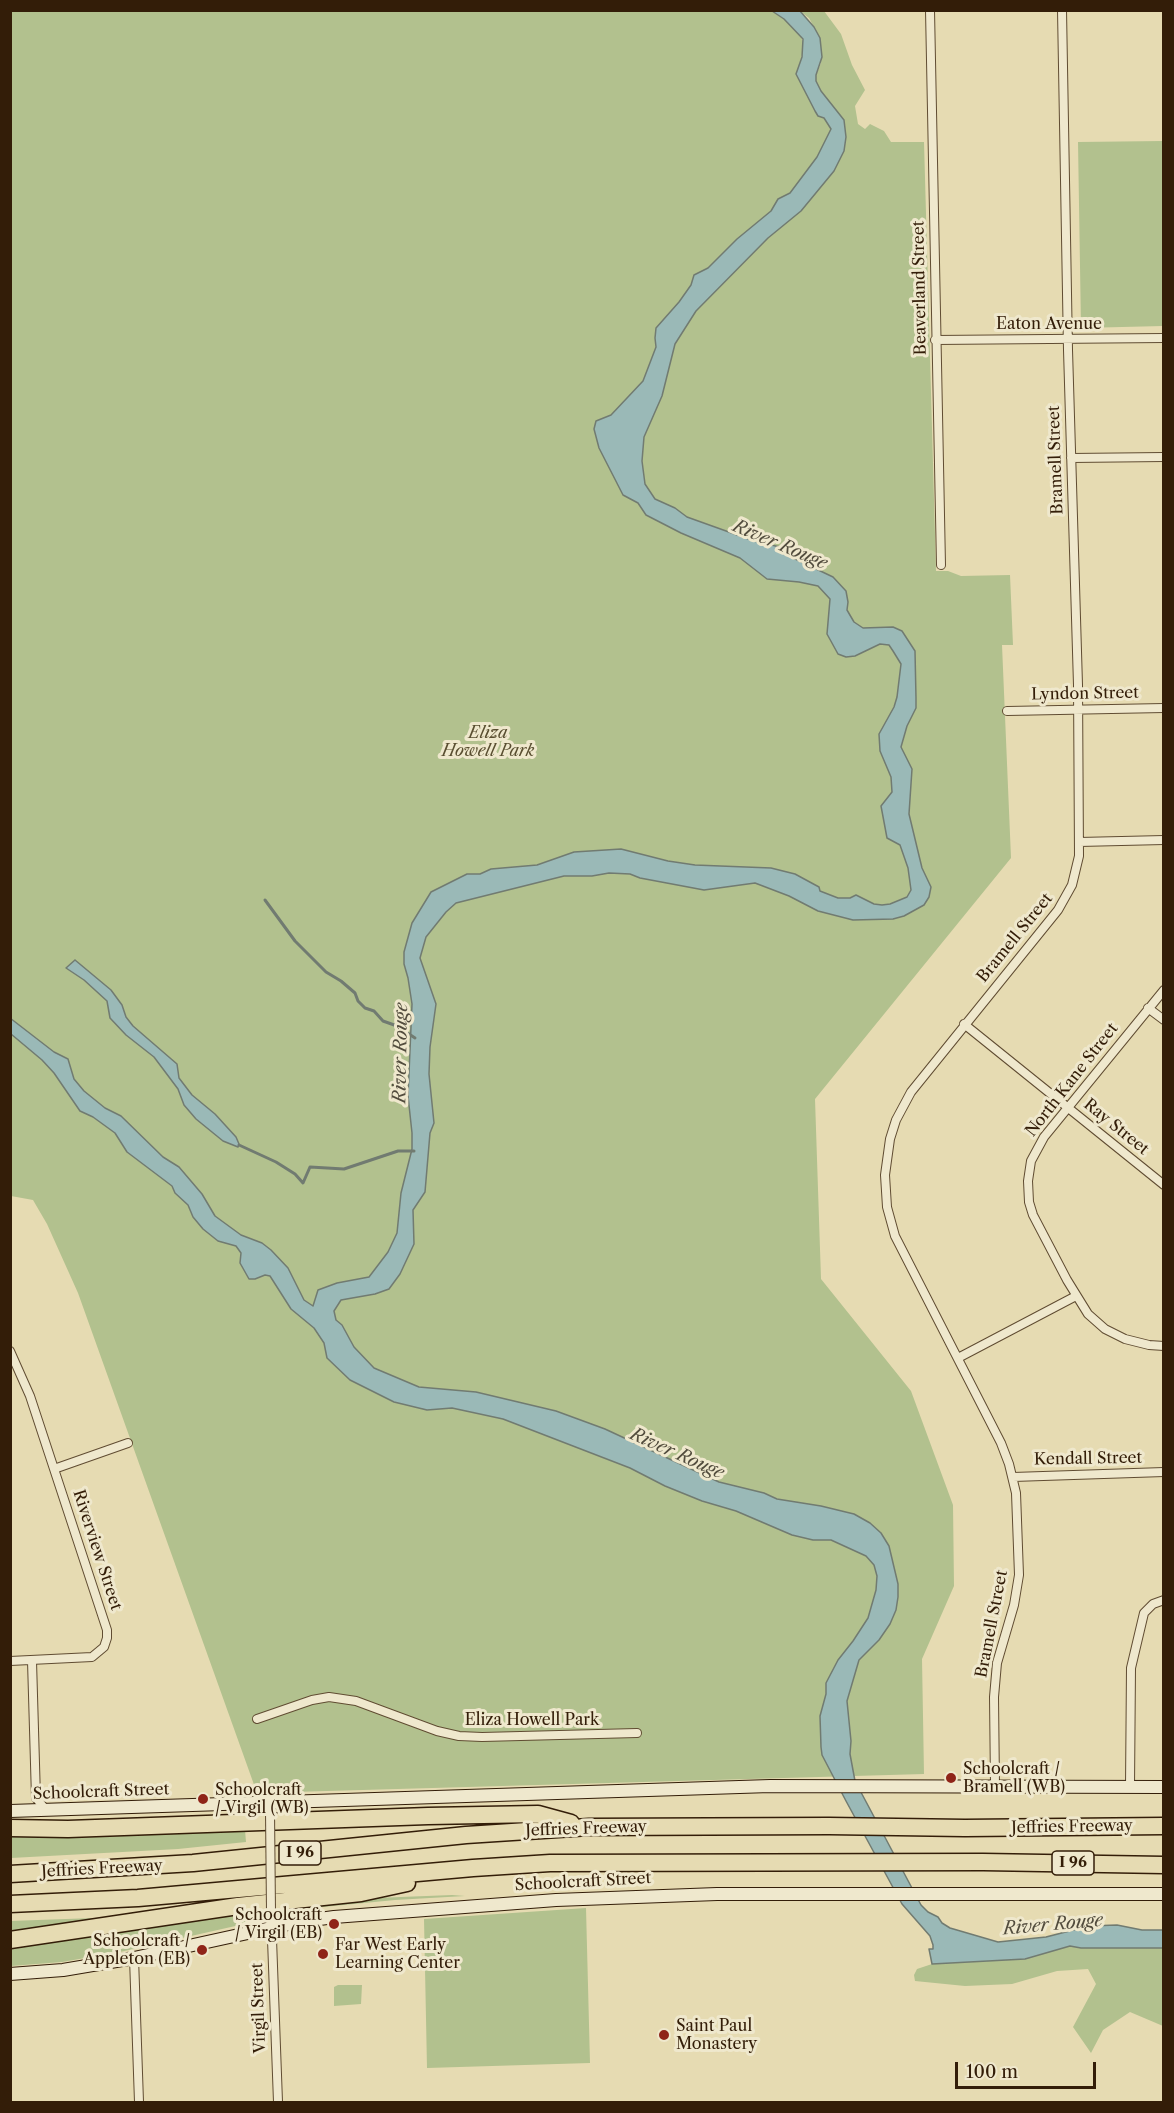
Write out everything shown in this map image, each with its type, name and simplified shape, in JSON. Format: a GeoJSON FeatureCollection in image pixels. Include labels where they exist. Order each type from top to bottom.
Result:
{"type":"FeatureCollection","features":[{"type":"Feature","properties":{"kind":"highway"},"geometry":{"type":"LineString","coordinates":[[10,1828],[68,1829],[538,1814],[589,1827]]}},
{"type":"Feature","properties":{"kind":"highway","name":"Jeffries Freeway"},"geometry":{"type":"LineString","coordinates":[[10,1874],[193,1863],[466,1835],[589,1827],[1164,1826]]}},
{"type":"Feature","properties":{"kind":"highway","name":"Jeffries Freeway"},"geometry":{"type":"LineString","coordinates":[[10,1904],[138,1898],[473,1868],[611,1862],[1164,1864]]}},
{"type":"Feature","properties":{"kind":"highway"},"geometry":{"type":"LineString","coordinates":[[10,1941],[238,1906],[361,1893],[473,1868]]}},
{"type":"Feature","properties":{"kind":"main road","name":"Schoolcraft Street"},"geometry":{"type":"LineString","coordinates":[[10,1811],[270,1807],[713,1787],[1164,1787]]}},
{"type":"Feature","properties":{"kind":"main road","name":"Schoolcraft Street"},"geometry":{"type":"LineString","coordinates":[[10,1974],[63,1970],[134,1958],[272,1928],[369,1913],[556,1900],[695,1894],[1164,1894]]}},
{"type":"Feature","properties":{"kind":"street","name":"Beaverland Street"},"geometry":{"type":"LineString","coordinates":[[930,10],[941,565]]}},
{"type":"Feature","properties":{"kind":"street","name":"Bramell Street"},"geometry":{"type":"LineString","coordinates":[[995,1786],[995,1676],[1000,1648],[1014,1605],[1019,1575],[1017,1503],[1013,1477],[1001,1443],[895,1236],[887,1207],[885,1175],[890,1139],[903,1105],[919,1080],[1066,898],[1076,872],[1078,709],[1062,10]]}},
{"type":"Feature","properties":{"kind":"street","name":"Eaton Avenue"},"geometry":{"type":"LineString","coordinates":[[935,340],[1164,338]]}},
{"type":"Feature","properties":{"kind":"street"},"geometry":{"type":"LineString","coordinates":[[1071,458],[1164,457]]}},
{"type":"Feature","properties":{"kind":"street","name":"Lyndon Street"},"geometry":{"type":"LineString","coordinates":[[1007,711],[1164,708]]}},
{"type":"Feature","properties":{"kind":"street"},"geometry":{"type":"LineString","coordinates":[[1078,842],[1164,840]]}},
{"type":"Feature","properties":{"kind":"street","name":"North Kane Street"},"geometry":{"type":"LineString","coordinates":[[1164,990],[1044,1137],[1035,1151],[1029,1172],[1028,1191],[1033,1215],[1088,1314],[1114,1334],[1136,1343],[1164,1346]]}},
{"type":"Feature","properties":{"kind":"street"},"geometry":{"type":"LineString","coordinates":[[1148,1008],[1164,1020]]}},
{"type":"Feature","properties":{"kind":"street","name":"Ray Street"},"geometry":{"type":"LineString","coordinates":[[964,1024],[1164,1185]]}},
{"type":"Feature","properties":{"kind":"street"},"geometry":{"type":"LineString","coordinates":[[958,1358],[1076,1296]]}},
{"type":"Feature","properties":{"kind":"street","name":"Riverview Street"},"geometry":{"type":"LineString","coordinates":[[10,1351],[30,1396],[107,1630],[104,1647],[92,1657],[32,1661]]}},
{"type":"Feature","properties":{"kind":"street"},"geometry":{"type":"LineString","coordinates":[[54,1468],[128,1443]]}},
{"type":"Feature","properties":{"kind":"street","name":"Kendall Street"},"geometry":{"type":"LineString","coordinates":[[1013,1477],[1164,1472]]}},
{"type":"Feature","properties":{"kind":"street"},"geometry":{"type":"LineString","coordinates":[[1130,1786],[1131,1668],[1144,1613],[1153,1604],[1164,1600]]}},
{"type":"Feature","properties":{"kind":"street"},"geometry":{"type":"LineString","coordinates":[[10,1662],[32,1661],[36,1798],[46,1810]]}},
{"type":"Feature","properties":{"kind":"street","name":"Eliza Howell Park"},"geometry":{"type":"LineString","coordinates":[[257,1719],[312,1700],[329,1697],[356,1701],[437,1731],[459,1736],[637,1733]]}},
{"type":"Feature","properties":{"kind":"street","name":"Virgil Street"},"geometry":{"type":"LineString","coordinates":[[270,1807],[271,1912],[278,2103]]}},
{"type":"Feature","properties":{"kind":"street"},"geometry":{"type":"LineString","coordinates":[[134,1958],[139,2103]]}},
{"type":"Feature","properties":{"kind":"green space","name":"Eliza Howell Park"},"geometry":{"type":"Polygon","coordinates":[[[11,11],[772,11],[801,36],[804,47],[798,70],[827,98],[816,81],[821,63],[820,38],[809,18],[800,11],[824,11],[841,34],[852,65],[865,90],[855,106],[858,124],[865,129],[870,124],[884,131],[891,142],[924,142],[936,571],[948,571],[961,576],[1010,575],[1013,645],[1002,645],[1011,858],[815,1099],[821,1279],[911,1391],[953,1505],[954,1586],[922,1659],[924,1774],[257,1793],[78,1293],[47,1224],[33,1200],[11,1196],[11,11]],[[831,129],[825,142],[846,137],[845,129],[831,129]]]}},
{"type":"Feature","properties":{"kind":"green space"},"geometry":{"type":"Polygon","coordinates":[[[1163,141],[1163,326],[1081,328],[1078,142],[1163,141]]]}},
{"type":"Feature","properties":{"kind":"green space"},"geometry":{"type":"Polygon","coordinates":[[[245,1830],[246,1842],[178,1849],[11,1858],[10,1836],[245,1830]]]}},
{"type":"Feature","properties":{"kind":"green space"},"geometry":{"type":"Polygon","coordinates":[[[465,1896],[395,1900],[261,1913],[262,1920],[120,1952],[62,1962],[11,1966],[11,1948],[220,1916],[375,1898],[465,1896]]]}},
{"type":"Feature","properties":{"kind":"green space"},"geometry":{"type":"Polygon","coordinates":[[[586,1908],[590,2063],[427,2068],[424,1919],[586,1908]]]}},
{"type":"Feature","properties":{"kind":"green space"},"geometry":{"type":"Polygon","coordinates":[[[122,1917],[11,1936],[10,1921],[122,1917]]]}},
{"type":"Feature","properties":{"kind":"green space"},"geometry":{"type":"Polygon","coordinates":[[[1070,1946],[1163,1948],[1163,2026],[1130,2012],[1103,2030],[1091,2053],[1073,2027],[1096,1984],[1088,1969],[1057,1971],[1012,1984],[965,1986],[915,1981],[914,1975],[917,1969],[932,1964],[1025,1959],[1070,1946]]]}},
{"type":"Feature","properties":{"kind":"green space"},"geometry":{"type":"Polygon","coordinates":[[[362,1985],[361,2004],[334,2006],[334,1987],[362,1985]]]}},
{"type":"Feature","properties":{"kind":"water"},"geometry":{"type":"Polygon","coordinates":[[[772,11],[800,11],[820,38],[822,57],[816,81],[844,120],[846,137],[844,151],[834,171],[801,211],[768,238],[696,311],[675,344],[662,396],[644,437],[642,461],[645,484],[655,499],[675,508],[687,517],[754,541],[780,547],[789,556],[833,577],[846,591],[847,610],[854,622],[863,628],[893,627],[902,631],[915,651],[916,708],[907,726],[901,747],[912,769],[909,814],[922,868],[931,887],[929,897],[924,905],[904,916],[893,919],[853,920],[818,911],[789,896],[755,883],[704,890],[630,874],[609,873],[592,876],[564,876],[456,903],[426,937],[420,958],[436,1004],[429,1074],[434,1123],[430,1133],[425,1192],[413,1210],[414,1244],[400,1274],[389,1289],[341,1300],[334,1311],[336,1320],[342,1325],[354,1347],[374,1368],[419,1387],[476,1392],[556,1411],[605,1429],[719,1482],[764,1493],[777,1499],[854,1514],[870,1523],[881,1533],[889,1546],[898,1584],[898,1597],[890,1624],[879,1640],[859,1660],[847,1701],[850,1754],[855,1781],[921,1905],[950,1928],[998,1942],[1046,1937],[1089,1926],[1117,1925],[1142,1930],[1163,1930],[1163,1948],[1070,1946],[1025,1959],[932,1964],[929,1949],[933,1949],[933,1945],[930,1936],[902,1904],[822,1755],[820,1716],[826,1694],[826,1683],[838,1660],[868,1618],[876,1590],[877,1576],[874,1565],[866,1556],[831,1540],[813,1540],[792,1535],[736,1511],[702,1501],[630,1468],[503,1419],[452,1408],[427,1410],[394,1402],[350,1380],[327,1358],[324,1343],[314,1328],[291,1309],[270,1276],[249,1279],[240,1263],[241,1253],[236,1246],[218,1241],[203,1229],[193,1217],[188,1205],[175,1193],[172,1186],[127,1152],[115,1133],[93,1117],[80,1111],[54,1073],[11,1034],[10,1018],[54,1052],[68,1059],[74,1079],[84,1091],[105,1108],[121,1116],[163,1157],[179,1167],[202,1194],[215,1216],[241,1235],[262,1243],[271,1250],[288,1268],[304,1300],[313,1306],[318,1290],[337,1283],[369,1277],[388,1252],[397,1233],[401,1193],[412,1149],[408,1096],[412,1004],[404,964],[404,952],[412,923],[431,892],[467,874],[480,874],[491,869],[537,865],[574,852],[621,849],[695,865],[771,868],[795,874],[819,887],[820,891],[838,898],[850,898],[856,895],[874,904],[882,905],[907,897],[911,890],[908,868],[900,845],[887,838],[881,806],[892,792],[891,777],[880,751],[879,734],[894,707],[901,664],[889,645],[880,644],[855,656],[846,657],[838,654],[827,634],[830,599],[818,586],[767,579],[740,558],[681,533],[646,515],[638,503],[623,495],[599,448],[594,429],[596,421],[611,415],[643,381],[656,347],[656,328],[679,302],[691,285],[694,275],[708,268],[737,239],[771,211],[778,199],[790,193],[817,157],[831,129],[824,118],[818,116],[796,74],[802,57],[803,39],[784,19],[772,11]]]}},
{"type":"Feature","properties":{"kind":"water"},"geometry":{"type":"Polygon","coordinates":[[[75,960],[111,990],[133,1026],[177,1064],[179,1078],[192,1095],[215,1114],[236,1137],[238,1147],[223,1141],[196,1119],[184,1105],[178,1089],[154,1057],[126,1035],[110,1018],[107,1001],[84,980],[66,968],[75,960]]]}},
{"type":"Feature","properties":{"kind":"waterway","name":"River Rouge"},"geometry":{"type":"LineString","coordinates":[[265,900],[295,941],[326,972],[355,993],[358,1001],[365,1008],[374,1011],[383,1021],[397,1026],[415,1038]]}},
{"type":"Feature","properties":{"kind":"waterway"},"geometry":{"type":"LineString","coordinates":[[239,1145],[276,1162],[295,1174],[303,1183],[310,1167],[344,1169],[398,1151],[414,1151]]}},
{"type":"Feature","properties":{"kind":"place","name":"Schoolcraft / Bramell (WB)"},"geometry":{"type":"Point","coordinates":[951,1778]}},
{"type":"Feature","properties":{"kind":"place","name":"Schoolcraft / Virgil (WB)"},"geometry":{"type":"Point","coordinates":[203,1799]}},
{"type":"Feature","properties":{"kind":"place","name":"Schoolcraft / Virgil (EB)"},"geometry":{"type":"Point","coordinates":[334,1924]}},
{"type":"Feature","properties":{"kind":"place","name":"Schoolcraft / Appleton (EB)"},"geometry":{"type":"Point","coordinates":[202,1950]}},
{"type":"Feature","properties":{"kind":"place","name":"Far West Early Learning Center"},"geometry":{"type":"Point","coordinates":[323,1954]}},
{"type":"Feature","properties":{"kind":"place","name":"Saint Paul Monastery"},"geometry":{"type":"Point","coordinates":[664,2035]}}]}
